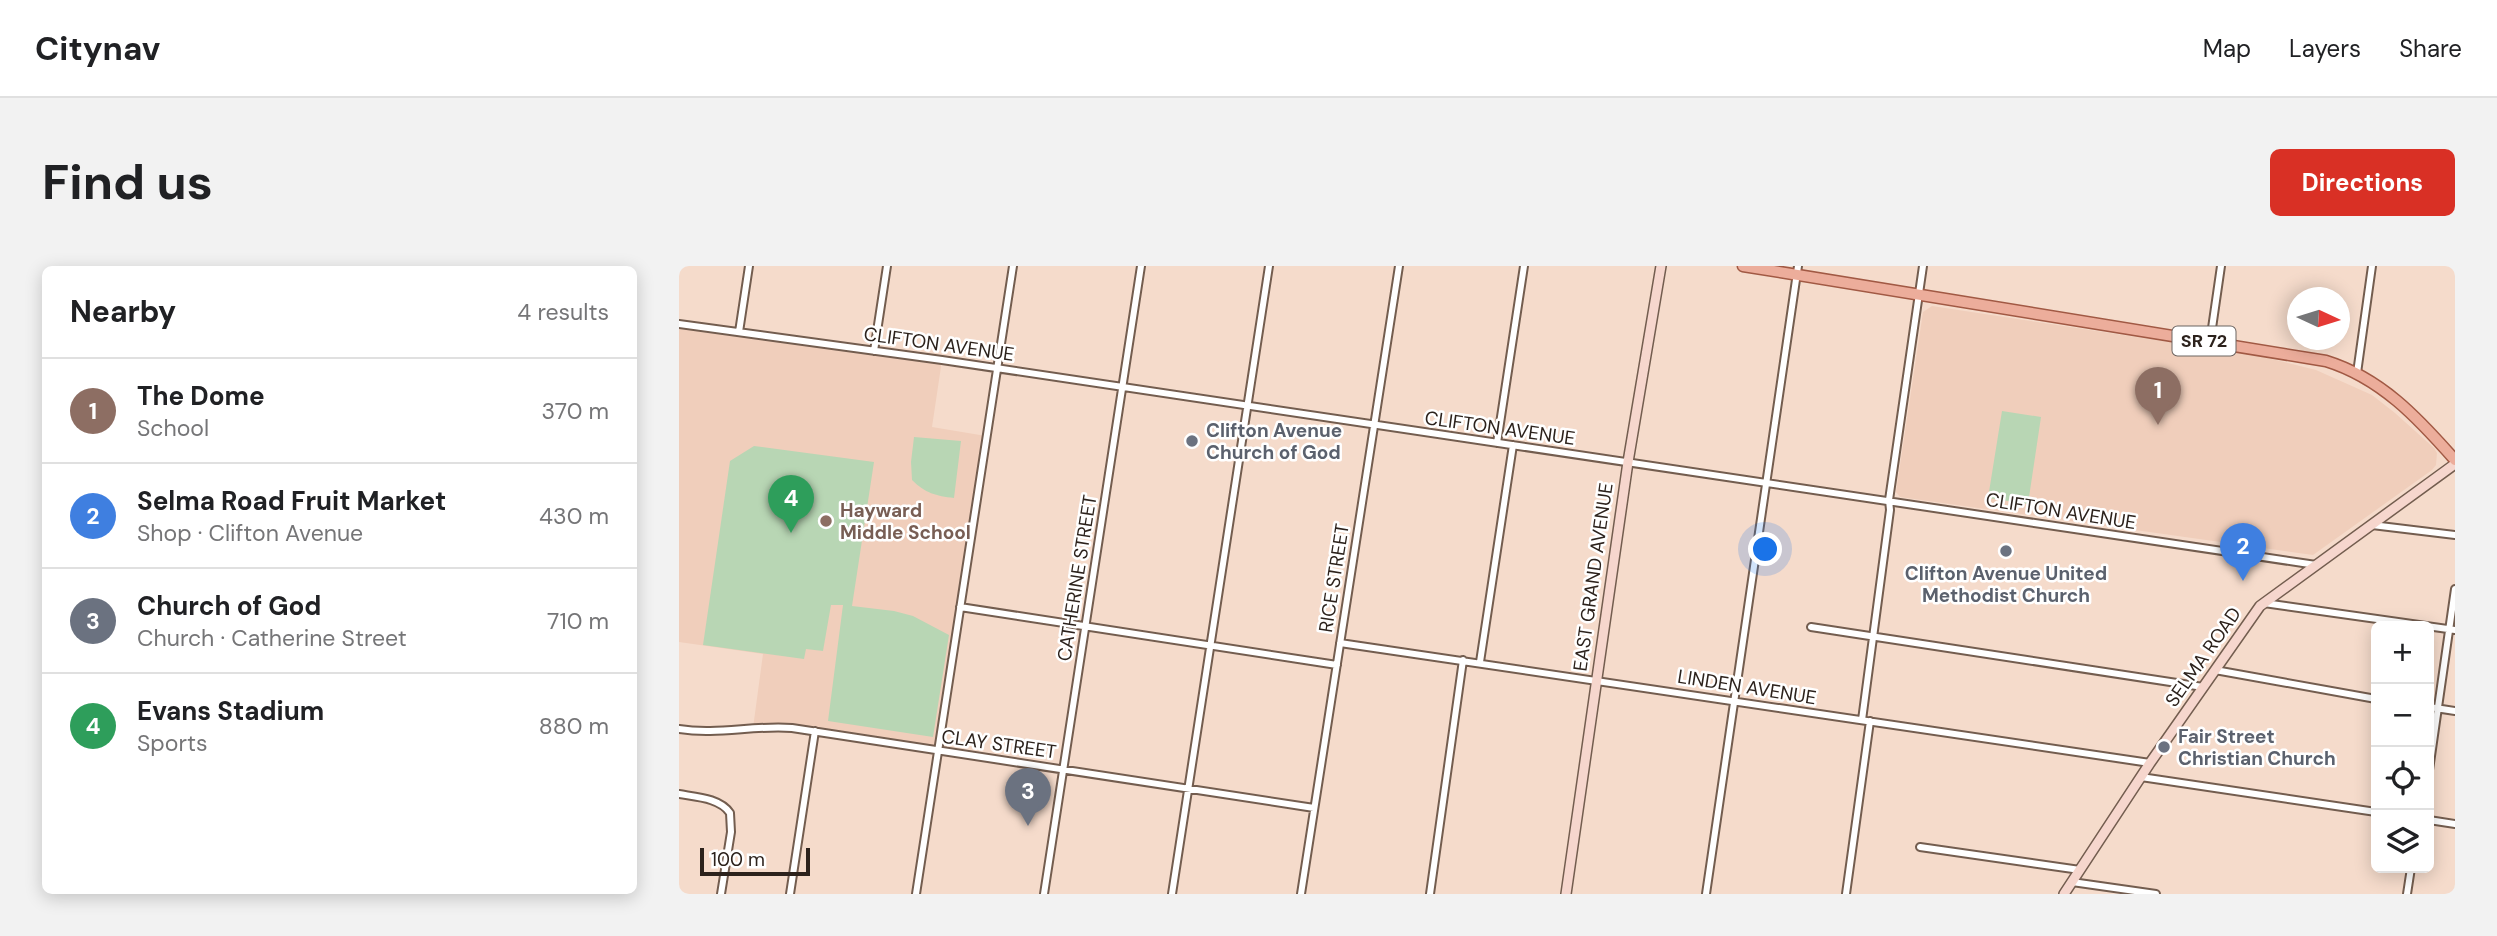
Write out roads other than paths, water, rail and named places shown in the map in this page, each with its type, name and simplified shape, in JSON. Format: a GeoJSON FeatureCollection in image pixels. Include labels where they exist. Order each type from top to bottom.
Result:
{"type":"FeatureCollection","features":[{"type":"Feature","properties":{"kind":"main road","name":"SR 72"},"geometry":{"type":"LineString","coordinates":[[1743,266],[1797,271],[1919,296],[2326,361],[2357,373],[2401,404],[2455,462]]}},
{"type":"Feature","properties":{"kind":"street"},"geometry":{"type":"LineString","coordinates":[[739,332],[749,266]]}},
{"type":"Feature","properties":{"kind":"street"},"geometry":{"type":"LineString","coordinates":[[874,351],[887,266]]}},
{"type":"Feature","properties":{"kind":"street"},"geometry":{"type":"LineString","coordinates":[[916,894],[1013,266]]}},
{"type":"Feature","properties":{"kind":"street","name":"CATHERINE STREET"},"geometry":{"type":"LineString","coordinates":[[1044,894],[1141,266]]}},
{"type":"Feature","properties":{"kind":"street"},"geometry":{"type":"LineString","coordinates":[[1172,894],[1269,266]]}},
{"type":"Feature","properties":{"kind":"street","name":"RICE STREET"},"geometry":{"type":"LineString","coordinates":[[1301,894],[1399,266]]}},
{"type":"Feature","properties":{"kind":"street"},"geometry":{"type":"LineString","coordinates":[[1497,443],[1524,266]]}},
{"type":"Feature","properties":{"kind":"street","name":"EAST GRAND AVENUE"},"geometry":{"type":"LineString","coordinates":[[1566,894],[1628,462],[1661,266]]}},
{"type":"Feature","properties":{"kind":"street"},"geometry":{"type":"LineString","coordinates":[[1862,720],[1891,510],[1889,500],[1923,266]]}},
{"type":"Feature","properties":{"kind":"street"},"geometry":{"type":"LineString","coordinates":[[2210,342],[2221,266]]}},
{"type":"Feature","properties":{"kind":"street"},"geometry":{"type":"LineString","coordinates":[[2357,373],[2372,266]]}},
{"type":"Feature","properties":{"kind":"street"},"geometry":{"type":"LineString","coordinates":[[1706,894],[1797,271]]}},
{"type":"Feature","properties":{"kind":"street","name":"CLIFTON AVENUE"},"geometry":{"type":"LineString","coordinates":[[679,324],[1889,500],[2316,565]]}},
{"type":"Feature","properties":{"kind":"street"},"geometry":{"type":"LineString","coordinates":[[1480,662],[1513,445]]}},
{"type":"Feature","properties":{"kind":"street","name":"SELMA ROAD"},"geometry":{"type":"LineString","coordinates":[[2064,894],[2150,763],[2264,603],[2455,462]]}},
{"type":"Feature","properties":{"kind":"street"},"geometry":{"type":"LineString","coordinates":[[2372,525],[2455,535]]}},
{"type":"Feature","properties":{"kind":"street"},"geometry":{"type":"LineString","coordinates":[[2432,747],[2452,629],[2455,589]]}},
{"type":"Feature","properties":{"kind":"street"},"geometry":{"type":"LineString","coordinates":[[2264,603],[2452,629]]}},
{"type":"Feature","properties":{"kind":"street"},"geometry":{"type":"LineString","coordinates":[[960,607],[1336,665]]}},
{"type":"Feature","properties":{"kind":"street"},"geometry":{"type":"LineString","coordinates":[[1811,627],[2203,687]]}},
{"type":"Feature","properties":{"kind":"street","name":"LINDEN AVENUE"},"geometry":{"type":"LineString","coordinates":[[1340,643],[2150,763]]}},
{"type":"Feature","properties":{"kind":"street"},"geometry":{"type":"LineString","coordinates":[[1430,894],[1462,660]]}},
{"type":"Feature","properties":{"kind":"street"},"geometry":{"type":"LineString","coordinates":[[2215,670],[2371,698]]}},
{"type":"Feature","properties":{"kind":"street"},"geometry":{"type":"LineString","coordinates":[[2434,708],[2455,711]]}},
{"type":"Feature","properties":{"kind":"street"},"geometry":{"type":"LineString","coordinates":[[1846,894],[1870,721]]}},
{"type":"Feature","properties":{"kind":"street","name":"CLAY STREET"},"geometry":{"type":"LineString","coordinates":[[679,729],[708,732],[774,727],[815,731],[1314,808]]}},
{"type":"Feature","properties":{"kind":"street"},"geometry":{"type":"LineString","coordinates":[[790,894],[815,731]]}},
{"type":"Feature","properties":{"kind":"street"},"geometry":{"type":"LineString","coordinates":[[2141,777],[2371,811]]}},
{"type":"Feature","properties":{"kind":"street"},"geometry":{"type":"LineString","coordinates":[[679,794],[717,803],[729,811],[731,832],[720,894]]}},
{"type":"Feature","properties":{"kind":"street"},"geometry":{"type":"LineString","coordinates":[[2434,821],[2455,824]]}},
{"type":"Feature","properties":{"kind":"street"},"geometry":{"type":"LineString","coordinates":[[1920,847],[2080,870]]}},
{"type":"Feature","properties":{"kind":"street"},"geometry":{"type":"LineString","coordinates":[[2407,894],[2410,873]]}},
{"type":"Feature","properties":{"kind":"street"},"geometry":{"type":"LineString","coordinates":[[2072,881],[2156,894]]}},
{"type":"Feature","properties":{"kind":"place","name":"The Dome"},"geometry":{"type":"Point","coordinates":[2158,425]}},
{"type":"Feature","properties":{"kind":"place","name":"Clifton Avenue Church of God"},"geometry":{"type":"Point","coordinates":[1192,441]}},
{"type":"Feature","properties":{"kind":"place","name":"Hayward Middle School"},"geometry":{"type":"Point","coordinates":[826,521]}},
{"type":"Feature","properties":{"kind":"place","name":"Evans Stadium"},"geometry":{"type":"Point","coordinates":[791,533]}},
{"type":"Feature","properties":{"kind":"place","name":"Clifton Avenue United Methodist Church"},"geometry":{"type":"Point","coordinates":[2006,551]}},
{"type":"Feature","properties":{"kind":"place","name":"Selma Road Fruit Market"},"geometry":{"type":"Point","coordinates":[2243,581]}},
{"type":"Feature","properties":{"kind":"place","name":"Fair Street Christian Church"},"geometry":{"type":"Point","coordinates":[2164,747]}},
{"type":"Feature","properties":{"kind":"place","name":"Church of God"},"geometry":{"type":"Point","coordinates":[1028,826]}}]}
